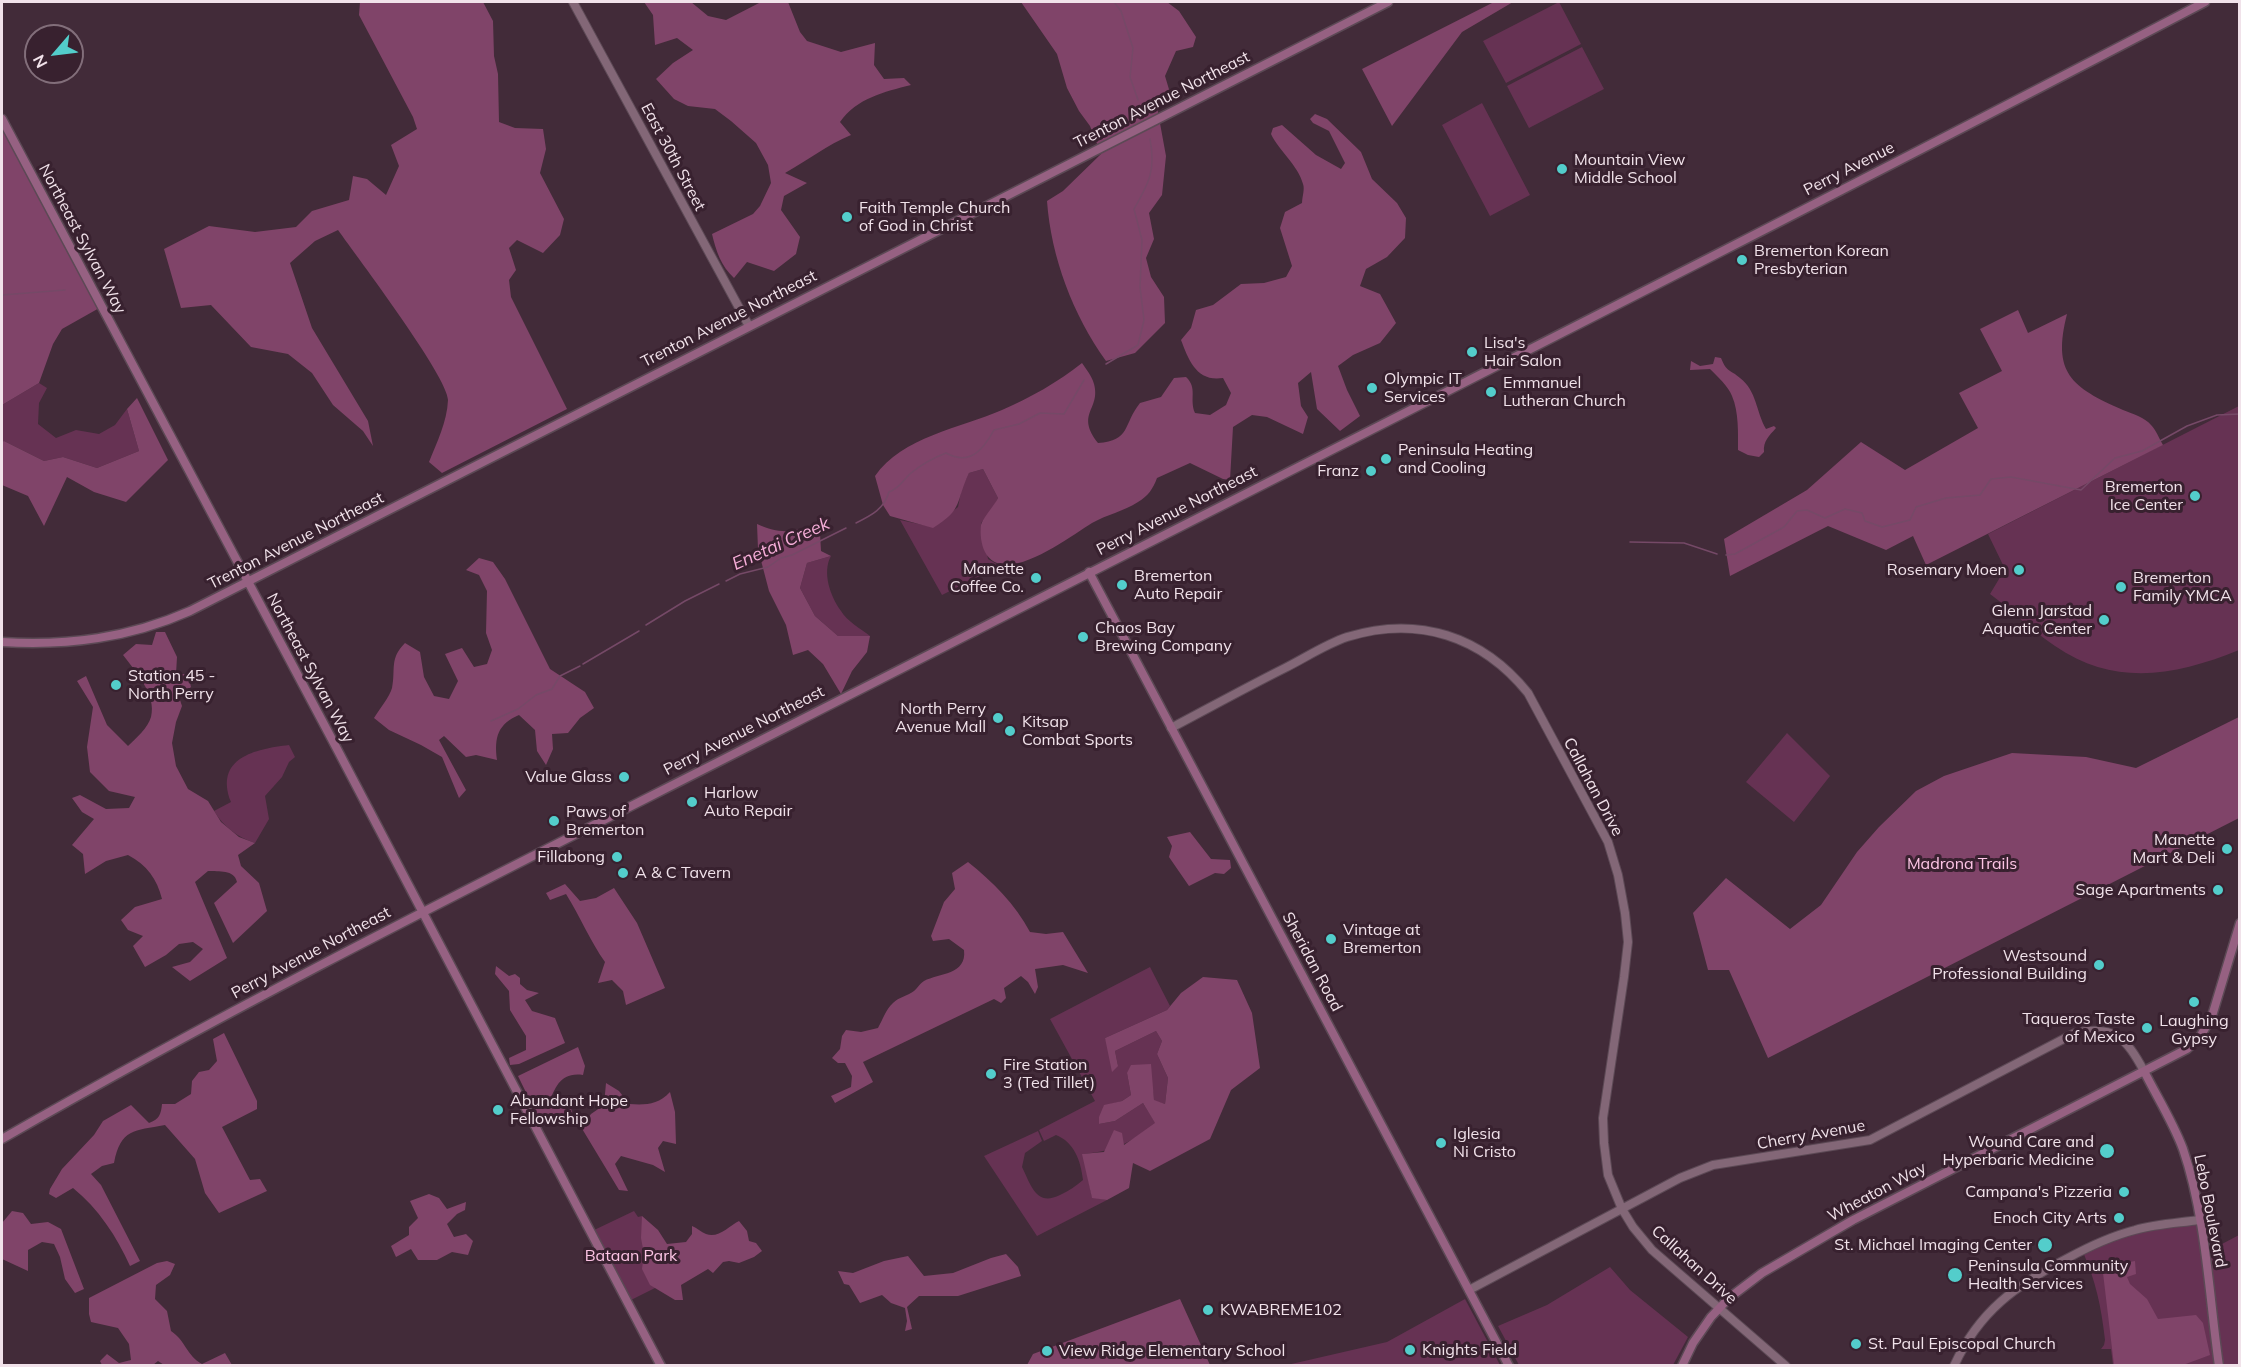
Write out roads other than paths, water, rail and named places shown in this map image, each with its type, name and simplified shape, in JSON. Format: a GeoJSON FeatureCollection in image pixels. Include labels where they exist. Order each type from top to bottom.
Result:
{"type":"FeatureCollection","features":[{"type":"Feature","properties":{"kind":"main road","name":"Trenton Avenue Northeast"},"geometry":{"type":"LineString","coordinates":[[2,642],[30,644],[75,642],[118,635],[167,621],[248,583],[1388,2]]}},
{"type":"Feature","properties":{"kind":"main road","name":"Perry Avenue"},"geometry":{"type":"LineString","coordinates":[[1505,360],[2205,2]]}},
{"type":"Feature","properties":{"kind":"main road","name":"Northeast Sylvan Way"},"geometry":{"type":"LineString","coordinates":[[2,120],[661,1365]]}},
{"type":"Feature","properties":{"kind":"main road","name":"Perry Avenue Northeast"},"geometry":{"type":"LineString","coordinates":[[2,1139],[134,1063],[422,912],[1505,360]]}},
{"type":"Feature","properties":{"kind":"main road","name":"Sheridan Road"},"geometry":{"type":"LineString","coordinates":[[1089,572],[1509,1365]]}},
{"type":"Feature","properties":{"kind":"main road","name":"Wheaton Way"},"geometry":{"type":"LineString","coordinates":[[1683,1365],[1693,1342],[1720,1307],[1762,1273],[1852,1220],[2187,1049],[2206,1029],[2217,1004],[2240,923]]}},
{"type":"Feature","properties":{"kind":"main road","name":"Lebo Boulevard"},"geometry":{"type":"LineString","coordinates":[[2144,1071],[2183,1149],[2199,1220],[2219,1365]]}},
{"type":"Feature","properties":{"kind":"street","name":"East 30th Street"},"geometry":{"type":"LineString","coordinates":[[573,2],[749,326]]}},
{"type":"Feature","properties":{"kind":"street","name":"Callahan Drive"},"geometry":{"type":"LineString","coordinates":[[1171,728],[1346,638],[1390,629],[1426,630],[1462,640],[1490,655],[1511,673],[1528,693],[1608,842],[1618,875],[1628,943],[1603,1118],[1608,1175],[1622,1209],[1652,1250],[1786,1365]]}},
{"type":"Feature","properties":{"kind":"street","name":"Cherry Avenue"},"geometry":{"type":"LineString","coordinates":[[1469,1290],[1680,1178],[1711,1166],[1870,1140],[2075,1033],[2091,1029],[2119,1036],[2132,1048],[2144,1071]]}},
{"type":"Feature","properties":{"kind":"street"},"geometry":{"type":"LineString","coordinates":[[1954,1365],[1982,1320],[2007,1294],[2031,1277],[2113,1236],[2139,1229],[2199,1220]]}},
{"type":"Feature","properties":{"kind":"waterway","name":"Enetai Creek"},"geometry":{"type":"LineString","coordinates":[[1114,2],[1121,11],[1133,48],[1130,77],[1138,100]]}},
{"type":"Feature","properties":{"kind":"waterway","name":"Enetai Creek"},"geometry":{"type":"LineString","coordinates":[[1106,364],[1138,345],[1144,320],[1140,287],[1142,240],[1134,209],[1144,191],[1152,168],[1150,139]]}},
{"type":"Feature","properties":{"kind":"waterway"},"geometry":{"type":"LineString","coordinates":[[2,295],[65,290]]}},
{"type":"Feature","properties":{"kind":"waterway","name":"Enetai Creek"},"geometry":{"type":"LineString","coordinates":[[856,523],[877,511],[889,492],[932,459],[946,453],[955,457],[969,457],[985,444],[994,430],[1019,424],[1040,413],[1064,414],[1084,380]]}},
{"type":"Feature","properties":{"kind":"waterway"},"geometry":{"type":"LineString","coordinates":[[1726,555],[1735,554],[1784,527],[1797,511],[1807,510],[1825,518],[1845,509],[1862,513],[1865,521],[1882,527],[1910,520],[1916,507],[1946,498],[1980,495],[1991,479],[2011,477],[2081,490],[2115,458],[2142,451],[2187,426],[2217,415],[2240,414]]}},
{"type":"Feature","properties":{"kind":"waterway","name":"Enetai Creek"},"geometry":{"type":"LineString","coordinates":[[726,581],[740,574],[768,567],[781,558],[792,555],[846,528]]}},
{"type":"Feature","properties":{"kind":"waterway"},"geometry":{"type":"LineString","coordinates":[[1630,542],[1684,543],[1717,554]]}},
{"type":"Feature","properties":{"kind":"waterway","name":"Enetai Creek"},"geometry":{"type":"LineString","coordinates":[[646,625],[685,601],[719,584]]}},
{"type":"Feature","properties":{"kind":"waterway","name":"Enetai Creek"},"geometry":{"type":"LineString","coordinates":[[583,664],[639,631]]}},
{"type":"Feature","properties":{"kind":"waterway","name":"Enetai Creek"},"geometry":{"type":"LineString","coordinates":[[491,721],[518,709],[536,695],[552,689],[560,676],[580,666]]}},
{"type":"Feature","properties":{"kind":"place","name":"Mountain View Middle School"},"geometry":{"type":"Point","coordinates":[1562,169]}},
{"type":"Feature","properties":{"kind":"place","name":"Faith Temple Church of God in Christ"},"geometry":{"type":"Point","coordinates":[847,217]}},
{"type":"Feature","properties":{"kind":"place","name":"Bremerton Korean Presbyterian"},"geometry":{"type":"Point","coordinates":[1742,260]}},
{"type":"Feature","properties":{"kind":"place","name":"Lisa's Hair Salon"},"geometry":{"type":"Point","coordinates":[1472,352]}},
{"type":"Feature","properties":{"kind":"place","name":"Olympic IT Services"},"geometry":{"type":"Point","coordinates":[1372,388]}},
{"type":"Feature","properties":{"kind":"place","name":"Emmanuel Lutheran Church"},"geometry":{"type":"Point","coordinates":[1491,392]}},
{"type":"Feature","properties":{"kind":"place","name":"Peninsula Heating and Cooling"},"geometry":{"type":"Point","coordinates":[1386,459]}},
{"type":"Feature","properties":{"kind":"place","name":"Franz"},"geometry":{"type":"Point","coordinates":[1371,471]}},
{"type":"Feature","properties":{"kind":"place","name":"Bremerton Ice Center"},"geometry":{"type":"Point","coordinates":[2195,496]}},
{"type":"Feature","properties":{"kind":"place","name":"Rosemary Moen"},"geometry":{"type":"Point","coordinates":[2019,570]}},
{"type":"Feature","properties":{"kind":"place","name":"Manette Coffee Co."},"geometry":{"type":"Point","coordinates":[1036,578]}},
{"type":"Feature","properties":{"kind":"place","name":"Bremerton Auto Repair"},"geometry":{"type":"Point","coordinates":[1122,585]}},
{"type":"Feature","properties":{"kind":"place","name":"Bremerton Family YMCA"},"geometry":{"type":"Point","coordinates":[2121,587]}},
{"type":"Feature","properties":{"kind":"place","name":"Glenn Jarstad Aquatic Center"},"geometry":{"type":"Point","coordinates":[2104,620]}},
{"type":"Feature","properties":{"kind":"place","name":"Chaos Bay Brewing Company"},"geometry":{"type":"Point","coordinates":[1083,637]}},
{"type":"Feature","properties":{"kind":"place","name":"Station 45 - North Perry"},"geometry":{"type":"Point","coordinates":[116,685]}},
{"type":"Feature","properties":{"kind":"place","name":"North Perry Avenue Mall"},"geometry":{"type":"Point","coordinates":[998,718]}},
{"type":"Feature","properties":{"kind":"place","name":"Kitsap Combat Sports"},"geometry":{"type":"Point","coordinates":[1010,731]}},
{"type":"Feature","properties":{"kind":"place","name":"Value Glass"},"geometry":{"type":"Point","coordinates":[624,777]}},
{"type":"Feature","properties":{"kind":"place","name":"Harlow Auto Repair"},"geometry":{"type":"Point","coordinates":[692,802]}},
{"type":"Feature","properties":{"kind":"place","name":"Paws of Bremerton"},"geometry":{"type":"Point","coordinates":[554,821]}},
{"type":"Feature","properties":{"kind":"place","name":"Manette Mart & Deli"},"geometry":{"type":"Point","coordinates":[2227,849]}},
{"type":"Feature","properties":{"kind":"place","name":"Fillabong"},"geometry":{"type":"Point","coordinates":[617,857]}},
{"type":"Feature","properties":{"kind":"place","name":"A & C Tavern"},"geometry":{"type":"Point","coordinates":[623,873]}},
{"type":"Feature","properties":{"kind":"place","name":"Sage Apartments"},"geometry":{"type":"Point","coordinates":[2218,890]}},
{"type":"Feature","properties":{"kind":"place","name":"Vintage at Bremerton"},"geometry":{"type":"Point","coordinates":[1331,939]}},
{"type":"Feature","properties":{"kind":"place","name":"Westsound Professional Building"},"geometry":{"type":"Point","coordinates":[2099,965]}},
{"type":"Feature","properties":{"kind":"place","name":"Laughing Gypsy"},"geometry":{"type":"Point","coordinates":[2194,1002]}},
{"type":"Feature","properties":{"kind":"place","name":"Taqueros Taste of Mexico"},"geometry":{"type":"Point","coordinates":[2147,1028]}},
{"type":"Feature","properties":{"kind":"place","name":"Fire Station 3 (Ted Tillet)"},"geometry":{"type":"Point","coordinates":[991,1074]}},
{"type":"Feature","properties":{"kind":"place","name":"Abundant Hope Fellowship"},"geometry":{"type":"Point","coordinates":[498,1110]}},
{"type":"Feature","properties":{"kind":"place","name":"Iglesia Ni Cristo"},"geometry":{"type":"Point","coordinates":[1441,1143]}},
{"type":"Feature","properties":{"kind":"place","name":"Wound Care and Hyperbaric Medicine"},"geometry":{"type":"Point","coordinates":[2107,1151]}},
{"type":"Feature","properties":{"kind":"place","name":"Campana's Pizzeria"},"geometry":{"type":"Point","coordinates":[2124,1192]}},
{"type":"Feature","properties":{"kind":"place","name":"Enoch City Arts"},"geometry":{"type":"Point","coordinates":[2119,1218]}},
{"type":"Feature","properties":{"kind":"place","name":"St. Michael Imaging Center"},"geometry":{"type":"Point","coordinates":[2045,1245]}},
{"type":"Feature","properties":{"kind":"place","name":"Peninsula Community Health Services"},"geometry":{"type":"Point","coordinates":[1955,1275]}},
{"type":"Feature","properties":{"kind":"place","name":"KWABREME102"},"geometry":{"type":"Point","coordinates":[1208,1310]}},
{"type":"Feature","properties":{"kind":"place","name":"St. Paul Episcopal Church"},"geometry":{"type":"Point","coordinates":[1856,1344]}},
{"type":"Feature","properties":{"kind":"place","name":"Knights Field"},"geometry":{"type":"Point","coordinates":[1410,1350]}},
{"type":"Feature","properties":{"kind":"place","name":"View Ridge Elementary School"},"geometry":{"type":"Point","coordinates":[1047,1351]}},
{"type":"Feature","properties":{"kind":"park label","name":"Madrona Trails"},"geometry":{"type":"Point","coordinates":[1962,864]}},
{"type":"Feature","properties":{"kind":"park label","name":"Bataan Park"},"geometry":{"type":"Point","coordinates":[631,1256]}}]}
